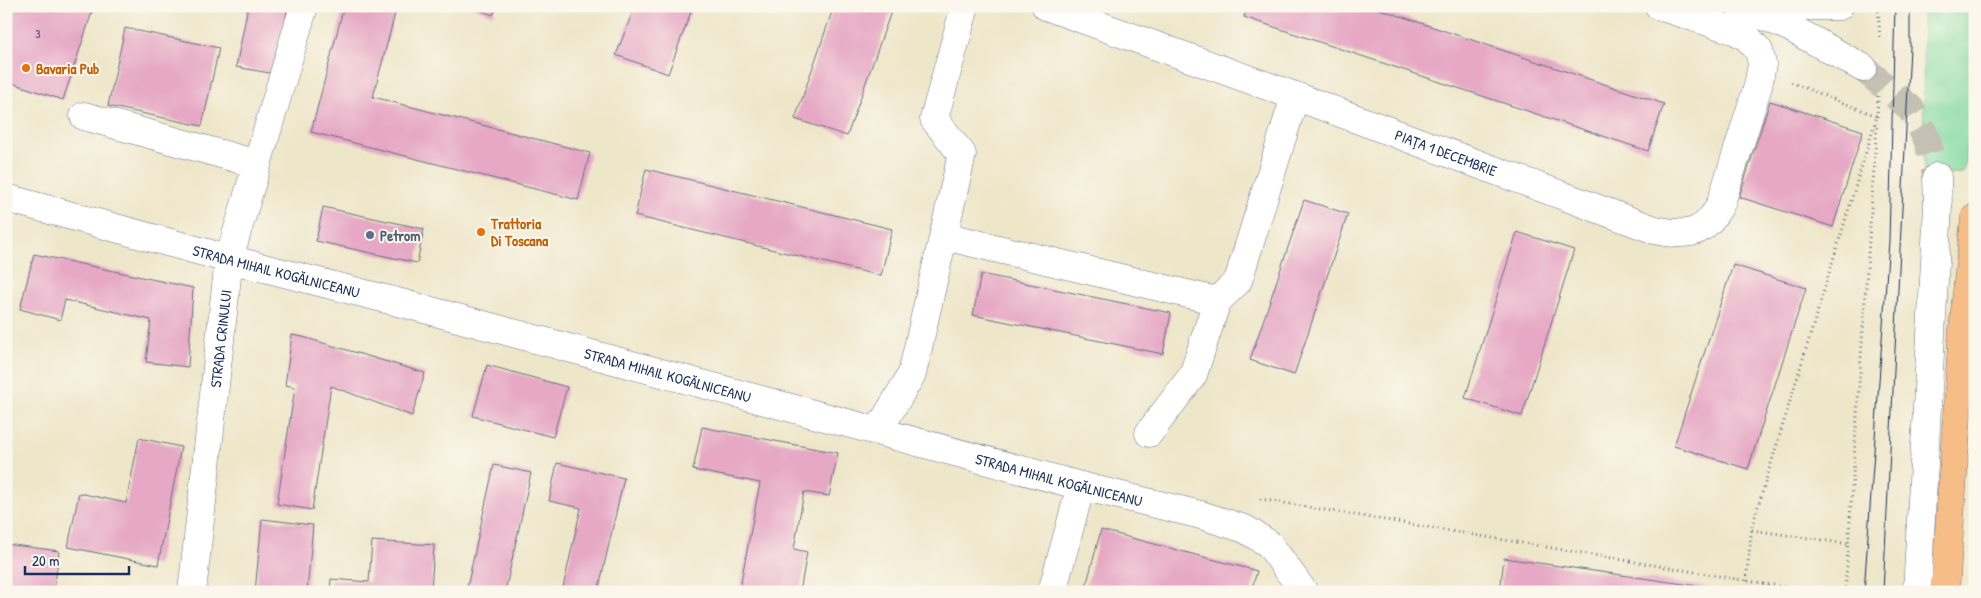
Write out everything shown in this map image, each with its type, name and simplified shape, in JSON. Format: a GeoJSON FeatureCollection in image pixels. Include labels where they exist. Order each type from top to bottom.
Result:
{"type":"FeatureCollection","features":[{"type":"Feature","properties":{"kind":"main road"},"geometry":{"type":"LineString","coordinates":[[1945,592],[1956,418],[1974,225]]}},
{"type":"Feature","properties":{"kind":"street","name":"STRADA CRINULUI"},"geometry":{"type":"LineString","coordinates":[[192,592],[229,259],[304,6]]}},
{"type":"Feature","properties":{"kind":"street"},"geometry":{"type":"LineString","coordinates":[[878,431],[912,374],[962,154],[934,119],[965,6]]}},
{"type":"Feature","properties":{"kind":"street","name":"PIAȚA 1 DECEMBRIE"},"geometry":{"type":"LineString","coordinates":[[1046,6],[1655,230],[1675,234],[1695,232],[1706,226],[1715,215],[1721,203],[1759,78]]}},
{"type":"Feature","properties":{"kind":"street"},"geometry":{"type":"LineString","coordinates":[[1658,6],[1743,34],[1755,44],[1759,51],[1762,64],[1759,78]]}},
{"type":"Feature","properties":{"kind":"street"},"geometry":{"type":"LineString","coordinates":[[1740,6],[1791,28],[1871,78]]}},
{"type":"Feature","properties":{"kind":"street"},"geometry":{"type":"LineString","coordinates":[[1780,6],[1839,6]]}},
{"type":"Feature","properties":{"kind":"street"},"geometry":{"type":"LineString","coordinates":[[1148,433],[1193,375],[1217,301],[1238,281],[1295,96]]}},
{"type":"Feature","properties":{"kind":"street"},"geometry":{"type":"LineString","coordinates":[[84,116],[257,164]]}},
{"type":"Feature","properties":{"kind":"street"},"geometry":{"type":"LineString","coordinates":[[1917,592],[1937,214],[1937,177]]}},
{"type":"Feature","properties":{"kind":"street","name":"STRADA MIHAIL KOGĂLNICEANU"},"geometry":{"type":"LineString","coordinates":[[6,198],[1081,486],[1201,515],[1245,529],[1269,544],[1304,592]]}},
{"type":"Feature","properties":{"kind":"street"},"geometry":{"type":"LineString","coordinates":[[944,236],[1217,301]]}},
{"type":"Feature","properties":{"kind":"street"},"geometry":{"type":"LineString","coordinates":[[1052,592],[1081,486]]}},
{"type":"Feature","properties":{"kind":"path"},"geometry":{"type":"LineString","coordinates":[[1878,6],[1880,42]]}},
{"type":"Feature","properties":{"kind":"path"},"geometry":{"type":"LineString","coordinates":[[1759,78],[1877,116]]}},
{"type":"Feature","properties":{"kind":"path"},"geometry":{"type":"LineString","coordinates":[[1845,592],[1877,116],[1871,78]]}},
{"type":"Feature","properties":{"kind":"path"},"geometry":{"type":"LineString","coordinates":[[1746,580],[1752,526],[1877,116]]}},
{"type":"Feature","properties":{"kind":"path"},"geometry":{"type":"LineString","coordinates":[[1254,498],[1814,592]]}},
{"type":"Feature","properties":{"kind":"path"},"geometry":{"type":"LineString","coordinates":[[1752,530],[1849,544]]}},
{"type":"Feature","properties":{"kind":"green space"},"geometry":{"type":"Polygon","coordinates":[[[1923,6],[1975,6],[1975,100],[1963,173],[1924,175],[1923,6]]]}},
{"type":"Feature","properties":{"kind":"building"},"geometry":{"type":"Polygon","coordinates":[[[6,6],[94,6],[63,100],[6,81],[6,6]]]}},
{"type":"Feature","properties":{"kind":"building"},"geometry":{"type":"Polygon","coordinates":[[[248,6],[288,6],[275,74],[236,67],[248,6]]]}},
{"type":"Feature","properties":{"kind":"building"},"geometry":{"type":"Polygon","coordinates":[[[344,6],[397,6],[373,97],[590,153],[578,200],[311,132],[344,6]]]}},
{"type":"Feature","properties":{"kind":"building"},"geometry":{"type":"Polygon","coordinates":[[[469,6],[497,6],[493,15],[469,6]]]}},
{"type":"Feature","properties":{"kind":"building"},"geometry":{"type":"Polygon","coordinates":[[[635,6],[693,6],[668,74],[616,55],[635,6]]]}},
{"type":"Feature","properties":{"kind":"building"},"geometry":{"type":"Polygon","coordinates":[[[834,6],[893,6],[847,136],[795,119],[834,6]]]}},
{"type":"Feature","properties":{"kind":"building"},"geometry":{"type":"Polygon","coordinates":[[[1248,6],[1370,6],[1664,104],[1648,151],[1244,17],[1248,6]]]}},
{"type":"Feature","properties":{"kind":"building"},"geometry":{"type":"Polygon","coordinates":[[[125,28],[219,48],[202,126],[108,106],[125,28]]]}},
{"type":"Feature","properties":{"kind":"building"},"geometry":{"type":"Polygon","coordinates":[[[1770,101],[1863,131],[1833,227],[1739,197],[1770,101]]]}},
{"type":"Feature","properties":{"kind":"building"},"geometry":{"type":"Polygon","coordinates":[[[646,169],[892,229],[881,276],[635,216],[646,169]]]}},
{"type":"Feature","properties":{"kind":"building"},"geometry":{"type":"Polygon","coordinates":[[[1304,200],[1348,214],[1294,375],[1250,360],[1304,200]]]}},
{"type":"Feature","properties":{"kind":"building","name":"Petrom"},"geometry":{"type":"Polygon","coordinates":[[[323,207],[424,229],[417,263],[316,241],[323,207]]]}},
{"type":"Feature","properties":{"kind":"building"},"geometry":{"type":"Polygon","coordinates":[[[1517,232],[1574,250],[1522,416],[1465,398],[1517,232]]]}},
{"type":"Feature","properties":{"kind":"building"},"geometry":{"type":"Polygon","coordinates":[[[34,254],[193,288],[188,367],[146,362],[151,320],[65,300],[60,320],[20,309],[34,254]]]}},
{"type":"Feature","properties":{"kind":"building"},"geometry":{"type":"Polygon","coordinates":[[[1733,265],[1806,288],[1748,469],[1674,446],[1733,265]]]}},
{"type":"Feature","properties":{"kind":"building"},"geometry":{"type":"Polygon","coordinates":[[[981,274],[1171,313],[1163,354],[973,315],[981,274]]]}},
{"type":"Feature","properties":{"kind":"building"},"geometry":{"type":"Polygon","coordinates":[[[292,335],[425,373],[412,416],[331,386],[312,510],[277,504],[295,387],[285,385],[292,335]]]}},
{"type":"Feature","properties":{"kind":"building"},"geometry":{"type":"Polygon","coordinates":[[[487,365],[567,387],[553,437],[473,416],[487,365]]]}},
{"type":"Feature","properties":{"kind":"building"},"geometry":{"type":"Polygon","coordinates":[[[702,427],[838,453],[829,496],[804,492],[794,549],[807,552],[800,592],[739,592],[760,483],[693,470],[702,427]]]}},
{"type":"Feature","properties":{"kind":"building"},"geometry":{"type":"Polygon","coordinates":[[[139,438],[181,447],[158,565],[68,547],[79,493],[126,503],[139,438]]]}},
{"type":"Feature","properties":{"kind":"building"},"geometry":{"type":"Polygon","coordinates":[[[557,463],[624,478],[598,592],[562,592],[581,508],[549,501],[557,463]]]}},
{"type":"Feature","properties":{"kind":"building"},"geometry":{"type":"Polygon","coordinates":[[[494,465],[531,473],[505,592],[466,592],[494,465]]]}},
{"type":"Feature","properties":{"kind":"building"},"geometry":{"type":"Polygon","coordinates":[[[262,519],[313,525],[307,592],[255,592],[262,519]]]}},
{"type":"Feature","properties":{"kind":"building"},"geometry":{"type":"Polygon","coordinates":[[[1101,530],[1257,571],[1251,592],[1091,592],[1085,590],[1101,530]]]}},
{"type":"Feature","properties":{"kind":"building"},"geometry":{"type":"Polygon","coordinates":[[[372,541],[434,545],[431,592],[330,592],[331,579],[369,582],[372,541]]]}},
{"type":"Feature","properties":{"kind":"building"},"geometry":{"type":"Polygon","coordinates":[[[6,544],[59,551],[54,592],[6,592],[6,544]]]}},
{"type":"Feature","properties":{"kind":"building"},"geometry":{"type":"Polygon","coordinates":[[[1504,558],[1732,591],[1732,592],[1500,592],[1504,558]]]}},
{"type":"Feature","properties":{"kind":"tunnel"},"geometry":{"type":"LineString","coordinates":[[1863,68],[1911,109],[1927,139],[1937,177]]}},
{"type":"Feature","properties":{"kind":"tram line"},"geometry":{"type":"LineString","coordinates":[[1864,592],[1889,241],[1895,6]]}},
{"type":"Feature","properties":{"kind":"tram line"},"geometry":{"type":"LineString","coordinates":[[1883,592],[1910,47],[1910,6]]}},
{"type":"Feature","properties":{"kind":"place","name":"Bavaria Pub"},"geometry":{"type":"Point","coordinates":[26,68]}},
{"type":"Feature","properties":{"kind":"place","name":"Trattoria Di Toscana"},"geometry":{"type":"Point","coordinates":[481,232]}},
{"type":"Feature","properties":{"kind":"place","name":"Petrom"},"geometry":{"type":"Point","coordinates":[370,235]}}]}
